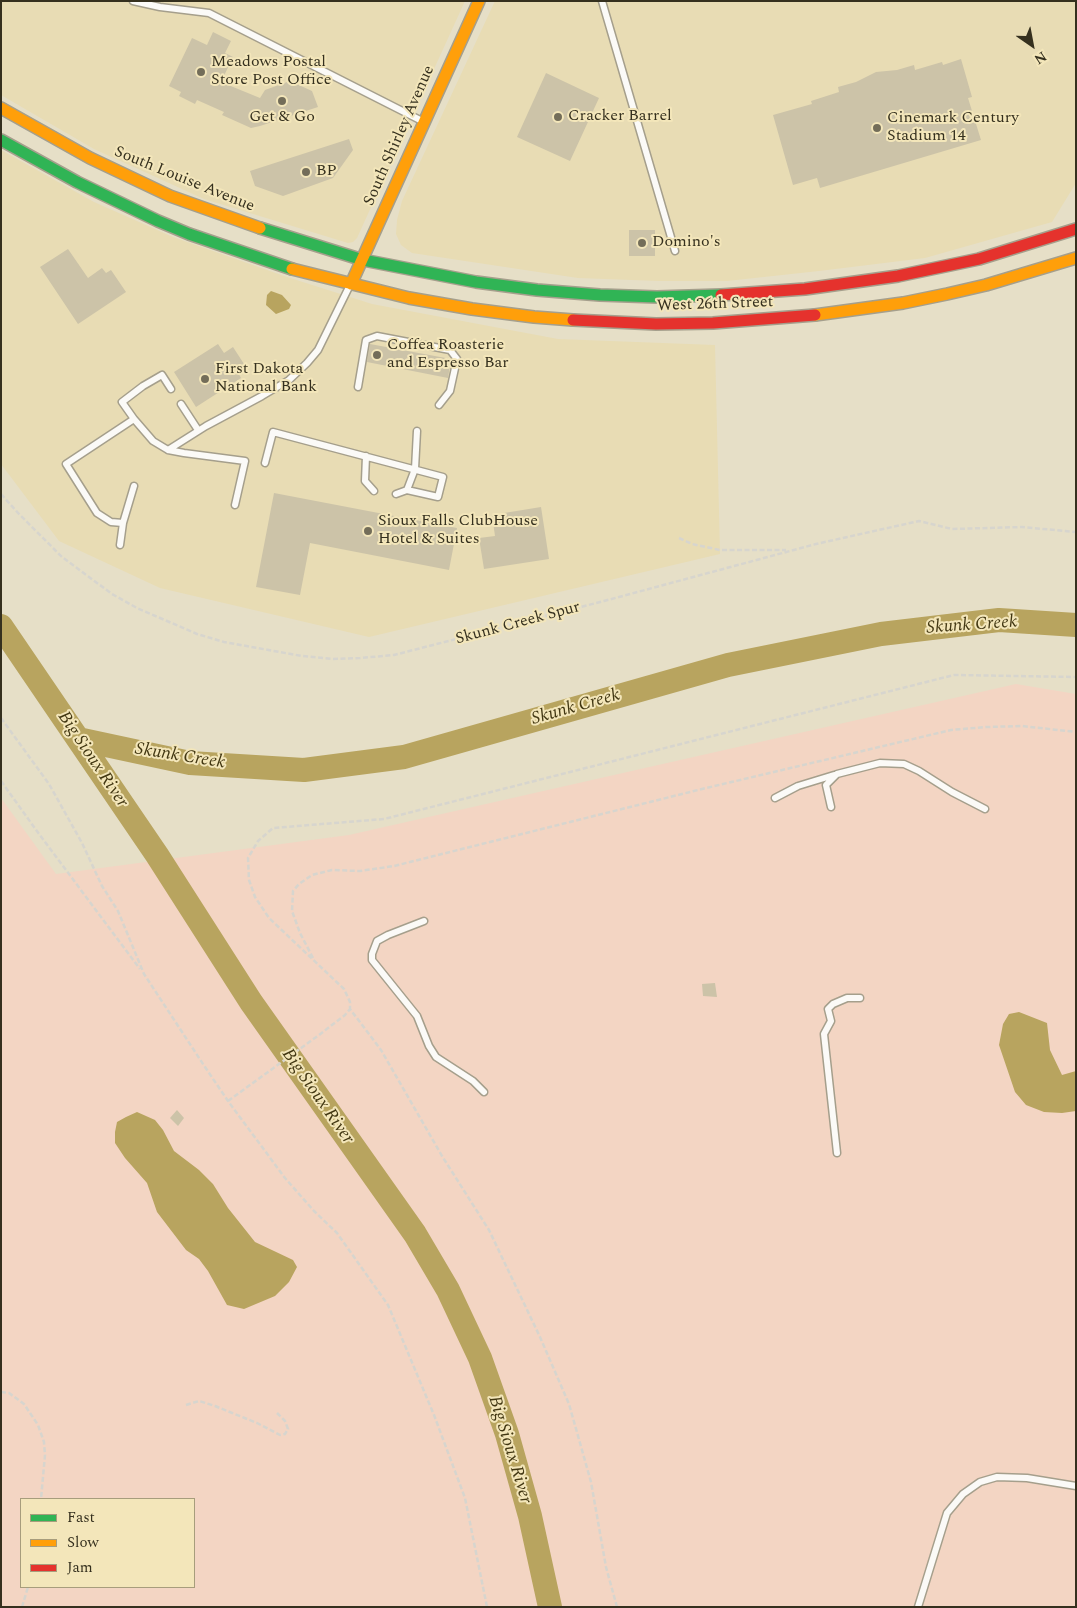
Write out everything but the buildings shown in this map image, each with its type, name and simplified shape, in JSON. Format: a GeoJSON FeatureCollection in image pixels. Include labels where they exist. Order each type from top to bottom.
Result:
{"type":"FeatureCollection","features":[{"type":"Feature","properties":{"kind":"main road","name":"South Shirley Avenue"},"geometry":{"type":"LineString","coordinates":[[351,284],[479,1]]}},
{"type":"Feature","properties":{"kind":"main road","name":"South Louise Avenue"},"geometry":{"type":"LineString","coordinates":[[1,108],[90,158],[170,196],[241,222],[363,260]]}},
{"type":"Feature","properties":{"kind":"main road"},"geometry":{"type":"LineString","coordinates":[[1,140],[77,182],[189,234],[286,268],[351,284]]}},
{"type":"Feature","properties":{"kind":"main road","name":"West 26th Street"},"geometry":{"type":"LineString","coordinates":[[363,260],[476,282],[537,290],[657,297],[712,296],[805,289],[898,276],[979,259],[1076,228]]}},
{"type":"Feature","properties":{"kind":"main road","name":"West 26th Street"},"geometry":{"type":"LineString","coordinates":[[351,284],[409,298],[534,317],[598,322],[713,324],[808,316],[903,303],[986,285],[1076,258]]}},
{"type":"Feature","properties":{"kind":"lane"},"geometry":{"type":"LineString","coordinates":[[132,1],[160,7],[209,13],[424,122]]}},
{"type":"Feature","properties":{"kind":"lane"},"geometry":{"type":"LineString","coordinates":[[602,1],[675,251]]}},
{"type":"Feature","properties":{"kind":"lane"},"geometry":{"type":"LineString","coordinates":[[168,450],[198,430],[289,380],[318,350],[351,284]]}},
{"type":"Feature","properties":{"kind":"lane"},"geometry":{"type":"LineString","coordinates":[[358,387],[366,340],[377,336],[450,350],[457,359],[450,391],[439,405]]}},
{"type":"Feature","properties":{"kind":"lane"},"geometry":{"type":"LineString","coordinates":[[171,390],[162,376],[143,386],[122,402],[153,441],[168,450],[245,461],[235,505]]}},
{"type":"Feature","properties":{"kind":"lane"},"geometry":{"type":"LineString","coordinates":[[181,404],[198,430]]}},
{"type":"Feature","properties":{"kind":"lane"},"geometry":{"type":"LineString","coordinates":[[123,523],[111,522],[97,514],[66,464],[134,419]]}},
{"type":"Feature","properties":{"kind":"lane"},"geometry":{"type":"LineString","coordinates":[[407,490],[415,469],[417,431]]}},
{"type":"Feature","properties":{"kind":"lane"},"geometry":{"type":"LineString","coordinates":[[265,464],[273,432],[443,477],[438,496],[407,490],[396,494]]}},
{"type":"Feature","properties":{"kind":"lane"},"geometry":{"type":"LineString","coordinates":[[366,456],[365,481],[374,491]]}},
{"type":"Feature","properties":{"kind":"lane"},"geometry":{"type":"LineString","coordinates":[[120,545],[123,523],[134,486]]}},
{"type":"Feature","properties":{"kind":"lane"},"geometry":{"type":"LineString","coordinates":[[775,798],[798,786],[837,774],[880,763],[904,764],[985,809]]}},
{"type":"Feature","properties":{"kind":"lane"},"geometry":{"type":"LineString","coordinates":[[831,807],[826,785],[837,774]]}},
{"type":"Feature","properties":{"kind":"lane"},"geometry":{"type":"LineString","coordinates":[[424,921],[388,935],[377,942],[372,954],[372,960],[417,1016],[429,1046],[436,1057],[473,1081],[484,1092]]}},
{"type":"Feature","properties":{"kind":"lane"},"geometry":{"type":"LineString","coordinates":[[837,1153],[824,1034],[831,1021],[828,1009],[833,1004],[848,998],[860,998]]}},
{"type":"Feature","properties":{"kind":"lane"},"geometry":{"type":"LineString","coordinates":[[918,1607],[947,1513],[963,1494],[980,1482],[997,1477],[1027,1478],[1076,1486]]}},
{"type":"Feature","properties":{"kind":"path","name":"Skunk Creek Spur"},"geometry":{"type":"LineString","coordinates":[[1,494],[18,514],[62,557],[112,594],[137,608],[197,634],[224,642],[302,656],[332,659],[394,655],[604,601],[790,550],[919,521],[952,529],[1022,527],[1076,532]]}},
{"type":"Feature","properties":{"kind":"path"},"geometry":{"type":"LineString","coordinates":[[679,538],[692,544],[720,550],[790,550]]}},
{"type":"Feature","properties":{"kind":"path"},"geometry":{"type":"LineString","coordinates":[[228,1101],[319,1035],[345,1015],[350,1008],[350,1002],[344,988],[269,918],[254,897],[249,880],[248,858],[258,841],[273,828],[384,819],[954,675],[1076,677]]}},
{"type":"Feature","properties":{"kind":"path"},"geometry":{"type":"LineString","coordinates":[[1,718],[53,792],[82,842],[102,886],[118,911],[144,974]]}},
{"type":"Feature","properties":{"kind":"path"},"geometry":{"type":"LineString","coordinates":[[315,961],[300,933],[292,911],[293,891],[299,884],[318,873],[332,870],[360,872],[394,866],[950,730],[986,726],[1022,726],[1076,732]]}},
{"type":"Feature","properties":{"kind":"path"},"geometry":{"type":"LineString","coordinates":[[1,781],[144,974],[228,1101],[285,1178],[337,1233],[388,1305],[434,1414],[465,1498],[487,1607]]}},
{"type":"Feature","properties":{"kind":"path"},"geometry":{"type":"LineString","coordinates":[[350,1008],[382,1050],[442,1156],[489,1230],[540,1336],[569,1404],[591,1482],[606,1567],[617,1607]]}},
{"type":"Feature","properties":{"kind":"path"},"geometry":{"type":"LineString","coordinates":[[1,1392],[9,1393],[24,1404],[38,1425],[44,1442],[45,1455],[41,1498]]}},
{"type":"Feature","properties":{"kind":"path"},"geometry":{"type":"LineString","coordinates":[[186,1405],[199,1401],[257,1423],[280,1435],[285,1434],[288,1429],[285,1421],[277,1413]]}},
{"type":"Feature","properties":{"kind":"path"},"geometry":{"type":"LineString","coordinates":[[22,1607],[28,1588]]}},
{"type":"Feature","properties":{"kind":"shaded area"},"geometry":{"type":"Polygon","coordinates":[[[1,1],[465,1],[357,238],[353,242],[348,243],[204,199],[94,149],[1,95],[1,1]]]}},
{"type":"Feature","properties":{"kind":"shaded area"},"geometry":{"type":"Polygon","coordinates":[[[495,1],[1076,1],[1076,183],[1052,222],[925,258],[727,281],[578,278],[412,253],[401,245],[396,234],[397,220],[402,201],[495,1]]]}},
{"type":"Feature","properties":{"kind":"shaded area"},"geometry":{"type":"Polygon","coordinates":[[[1,150],[94,202],[173,237],[287,277],[372,304],[558,339],[715,345],[720,554],[369,637],[160,588],[59,541],[1,464],[1,150]]]}},
{"type":"Feature","properties":{"kind":"shaded area"},"geometry":{"type":"Polygon","coordinates":[[[271,291],[282,295],[291,305],[289,309],[276,314],[266,305],[267,295],[271,291]]]}},
{"type":"Feature","properties":{"kind":"shaded area"},"geometry":{"type":"Polygon","coordinates":[[[1016,684],[1076,694],[1076,1607],[1,1607],[1,798],[56,874],[349,835],[1016,684]]]}},
{"type":"Feature","properties":{"kind":"shaded area"},"geometry":{"type":"Polygon","coordinates":[[[1019,1012],[1047,1023],[1050,1050],[1062,1075],[1076,1071],[1076,1111],[1062,1113],[1044,1112],[1026,1105],[1015,1092],[999,1045],[1003,1024],[1009,1014],[1019,1012]]]}},
{"type":"Feature","properties":{"kind":"shaded area"},"geometry":{"type":"Polygon","coordinates":[[[137,1112],[155,1120],[163,1130],[174,1151],[199,1170],[213,1184],[228,1208],[255,1242],[293,1260],[297,1267],[289,1282],[275,1296],[244,1309],[227,1305],[199,1259],[186,1250],[157,1212],[147,1183],[125,1158],[115,1143],[117,1122],[137,1112]]]}},
{"type":"Feature","properties":{"kind":"waterway","name":"Skunk Creek"},"geometry":{"type":"LineString","coordinates":[[78,739],[190,763],[304,770],[404,757],[728,665],[881,634],[999,620],[1076,625]]}},
{"type":"Feature","properties":{"kind":"waterway","name":"Big Sioux River"},"geometry":{"type":"LineString","coordinates":[[1,626],[157,855],[251,1002],[415,1234],[448,1290],[480,1358],[507,1434],[530,1516],[550,1607]]}},
{"type":"Feature","properties":{"kind":"traffic: fast"},"geometry":{"type":"LineString","coordinates":[[1,140],[77,182],[158,221],[189,234],[292,269]]}},
{"type":"Feature","properties":{"kind":"traffic: fast"},"geometry":{"type":"LineString","coordinates":[[260,228],[363,260],[476,282],[537,290],[600,295],[657,297],[721,295]]}},
{"type":"Feature","properties":{"kind":"traffic: slow"},"geometry":{"type":"LineString","coordinates":[[351,284],[479,1]]}},
{"type":"Feature","properties":{"kind":"traffic: slow"},"geometry":{"type":"LineString","coordinates":[[1,108],[90,158],[170,196],[260,228]]}},
{"type":"Feature","properties":{"kind":"traffic: slow"},"geometry":{"type":"LineString","coordinates":[[815,315],[903,303],[947,294],[986,285],[1076,258]]}},
{"type":"Feature","properties":{"kind":"traffic: slow"},"geometry":{"type":"LineString","coordinates":[[292,269],[409,298],[472,309],[573,320]]}},
{"type":"Feature","properties":{"kind":"traffic: jam"},"geometry":{"type":"LineString","coordinates":[[721,295],[805,289],[898,276],[979,259],[1076,229]]}},
{"type":"Feature","properties":{"kind":"traffic: jam"},"geometry":{"type":"LineString","coordinates":[[573,320],[656,324],[713,323],[815,315]]}},
{"type":"Feature","properties":{"kind":"place","name":"Meadows Postal Store Post Office"},"geometry":{"type":"Point","coordinates":[201,72]}},
{"type":"Feature","properties":{"kind":"place","name":"Get & Go"},"geometry":{"type":"Point","coordinates":[282,101]}},
{"type":"Feature","properties":{"kind":"place","name":"Cracker Barrel"},"geometry":{"type":"Point","coordinates":[558,117]}},
{"type":"Feature","properties":{"kind":"place","name":"Cinemark Century Stadium 14"},"geometry":{"type":"Point","coordinates":[877,128]}},
{"type":"Feature","properties":{"kind":"place","name":"BP"},"geometry":{"type":"Point","coordinates":[306,172]}},
{"type":"Feature","properties":{"kind":"place","name":"Domino's"},"geometry":{"type":"Point","coordinates":[642,243]}},
{"type":"Feature","properties":{"kind":"place","name":"Coffea Roasterie and Espresso Bar"},"geometry":{"type":"Point","coordinates":[377,355]}},
{"type":"Feature","properties":{"kind":"place","name":"First Dakota National Bank"},"geometry":{"type":"Point","coordinates":[205,379]}},
{"type":"Feature","properties":{"kind":"place","name":"Sioux Falls ClubHouse Hotel & Suites"},"geometry":{"type":"Point","coordinates":[368,531]}}]}
